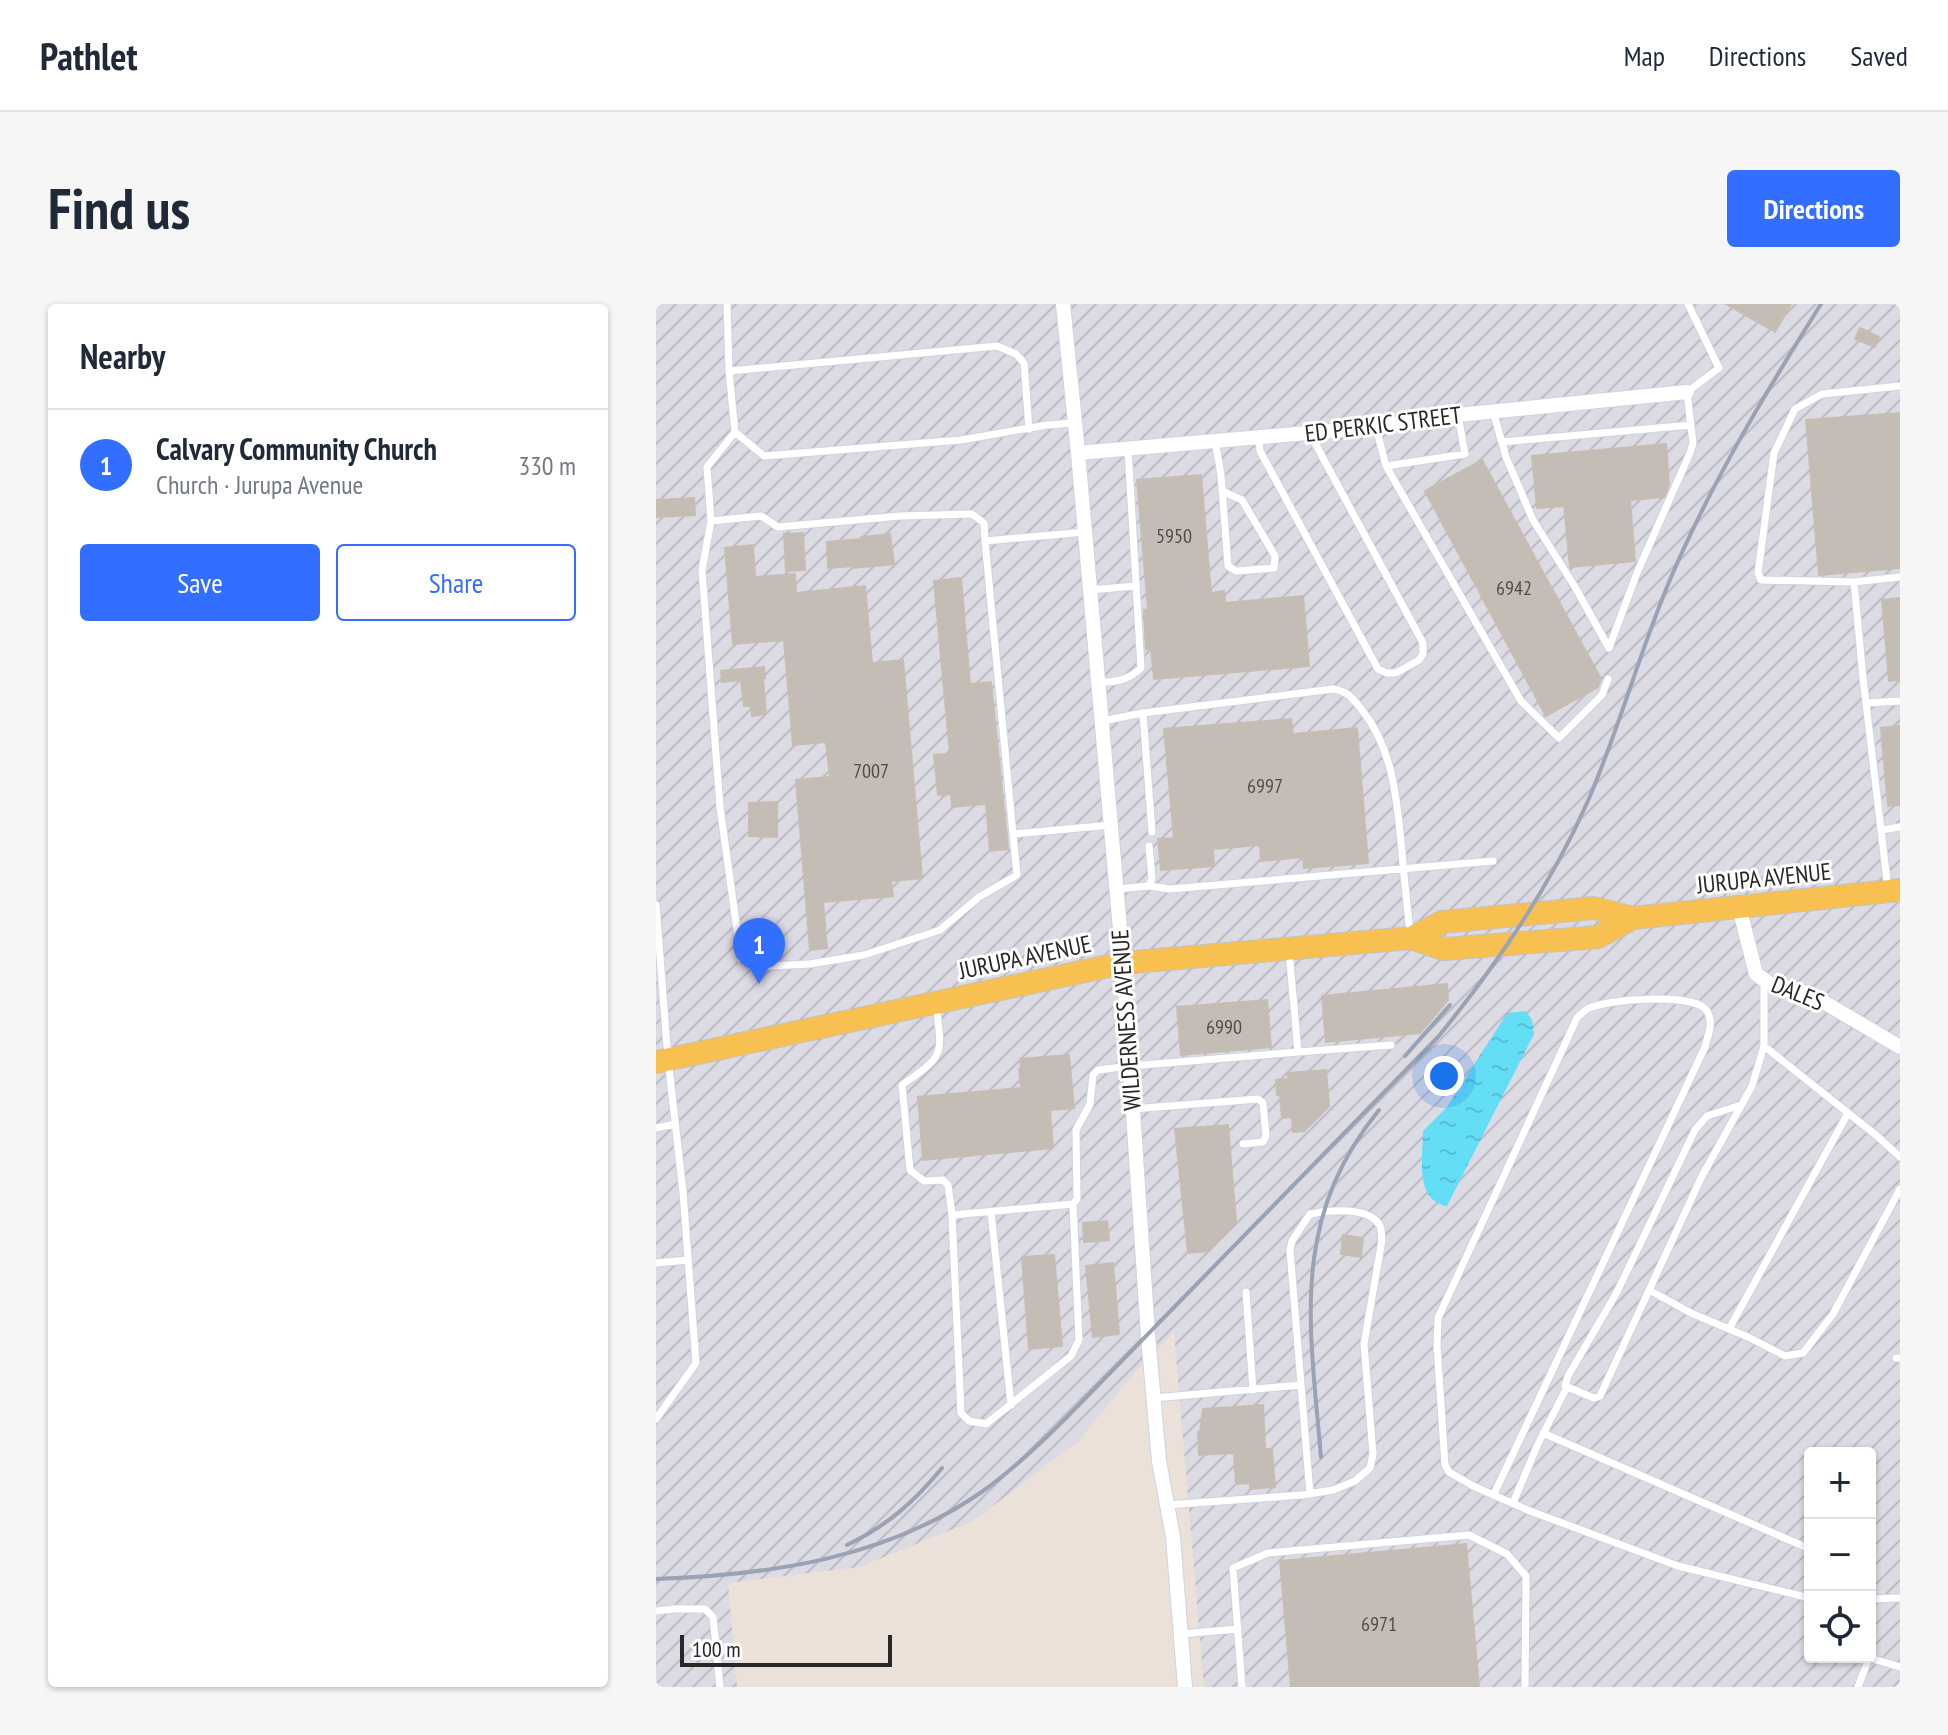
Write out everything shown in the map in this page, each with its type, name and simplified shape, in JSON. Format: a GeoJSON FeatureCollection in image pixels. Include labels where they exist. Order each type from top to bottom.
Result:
{"type":"FeatureCollection","features":[{"type":"Feature","properties":{"kind":"main road","name":"JURUPA AVENUE"},"geometry":{"type":"LineString","coordinates":[[662,1061],[1123,963],[1411,938],[1444,949],[1598,937],[1633,918],[1894,891]]}},
{"type":"Feature","properties":{"kind":"street","name":"WILDERNESS AVENUE"},"geometry":{"type":"LineString","coordinates":[[1063,304],[1117,889],[1159,1461],[1173,1537],[1185,1687]]}},
{"type":"Feature","properties":{"kind":"street","name":"ED PERKIC STREET"},"geometry":{"type":"LineString","coordinates":[[1078,453],[1376,427],[1493,411],[1687,392]]}},
{"type":"Feature","properties":{"kind":"street","name":"DALES"},"geometry":{"type":"LineString","coordinates":[[1739,907],[1756,974],[1770,984],[1810,994],[1900,1047]]}},
{"type":"Feature","properties":{"kind":"lane"},"geometry":{"type":"LineString","coordinates":[[711,521],[761,516],[778,527],[900,516],[972,514],[984,523],[1017,875],[979,897],[940,930],[864,955],[810,964],[755,967],[741,959],[720,807],[702,570],[711,521],[707,467],[735,432],[727,304]]}},
{"type":"Feature","properties":{"kind":"lane"},"geometry":{"type":"LineString","coordinates":[[1493,411],[1506,457],[1533,520],[1609,648],[1637,573],[1690,453],[1693,443],[1687,392],[1719,368],[1688,304]]}},
{"type":"Feature","properties":{"kind":"lane"},"geometry":{"type":"LineString","coordinates":[[729,371],[997,346],[1016,354],[1024,363],[1029,429]]}},
{"type":"Feature","properties":{"kind":"lane"},"geometry":{"type":"LineString","coordinates":[[1900,386],[1822,394],[1795,409],[1774,453],[1758,573],[1761,580],[1854,582],[1900,577]]}},
{"type":"Feature","properties":{"kind":"lane"},"geometry":{"type":"LineString","coordinates":[[1386,466],[1465,454],[1458,415]]}},
{"type":"Feature","properties":{"kind":"lane"},"geometry":{"type":"LineString","coordinates":[[735,432],[764,456],[961,440],[1074,423]]}},
{"type":"Feature","properties":{"kind":"lane"},"geometry":{"type":"LineString","coordinates":[[1502,442],[1691,425]]}},
{"type":"Feature","properties":{"kind":"lane"},"geometry":{"type":"LineString","coordinates":[[1376,427],[1386,466],[1521,701],[1559,738],[1602,695],[1608,679]]}},
{"type":"Feature","properties":{"kind":"lane"},"geometry":{"type":"LineString","coordinates":[[1259,438],[1260,451],[1378,669],[1396,673],[1419,660],[1423,654],[1423,643],[1316,445],[1315,433]]}},
{"type":"Feature","properties":{"kind":"lane"},"geometry":{"type":"LineString","coordinates":[[1215,441],[1228,566],[1236,571],[1274,568],[1275,556],[1242,500],[1222,491]]}},
{"type":"Feature","properties":{"kind":"lane"},"geometry":{"type":"LineString","coordinates":[[1098,683],[1124,681],[1141,668],[1128,449]]}},
{"type":"Feature","properties":{"kind":"lane"},"geometry":{"type":"LineString","coordinates":[[985,541],[1085,532]]}},
{"type":"Feature","properties":{"kind":"lane"},"geometry":{"type":"LineString","coordinates":[[1854,582],[1882,830],[1894,891]]}},
{"type":"Feature","properties":{"kind":"lane"},"geometry":{"type":"LineString","coordinates":[[1090,590],[1136,586]]}},
{"type":"Feature","properties":{"kind":"lane"},"geometry":{"type":"LineString","coordinates":[[1102,721],[1333,689],[1350,695],[1383,744],[1397,797],[1411,938]]}},
{"type":"Feature","properties":{"kind":"lane"},"geometry":{"type":"LineString","coordinates":[[1866,703],[1900,701]]}},
{"type":"Feature","properties":{"kind":"lane"},"geometry":{"type":"LineString","coordinates":[[1143,713],[1152,832]]}},
{"type":"Feature","properties":{"kind":"lane"},"geometry":{"type":"LineString","coordinates":[[1013,834],[1111,825]]}},
{"type":"Feature","properties":{"kind":"lane"},"geometry":{"type":"LineString","coordinates":[[1882,830],[1900,827]]}},
{"type":"Feature","properties":{"kind":"lane"},"geometry":{"type":"LineString","coordinates":[[1149,846],[1152,878],[1149,886]]}},
{"type":"Feature","properties":{"kind":"lane"},"geometry":{"type":"LineString","coordinates":[[1117,889],[1149,886],[1170,889],[1493,861]]}},
{"type":"Feature","properties":{"kind":"lane"},"geometry":{"type":"LineString","coordinates":[[656,905],[662,1061],[675,1124],[696,1363],[656,1419]]}},
{"type":"Feature","properties":{"kind":"lane"},"geometry":{"type":"LineString","coordinates":[[1289,949],[1298,1052]]}},
{"type":"Feature","properties":{"kind":"lane"},"geometry":{"type":"LineString","coordinates":[[1567,1387],[1594,1398],[1600,1396],[1702,1176],[1752,1086],[1764,1046],[1764,980]]}},
{"type":"Feature","properties":{"kind":"lane"},"geometry":{"type":"LineString","coordinates":[[1494,1494],[1705,1047],[1711,1025],[1707,1010],[1701,1005],[1682,999],[1625,1001],[1588,1008],[1577,1018],[1438,1318],[1445,1465],[1449,1472],[1473,1486],[1678,1566],[1804,1597]]}},
{"type":"Feature","properties":{"kind":"lane"},"geometry":{"type":"LineString","coordinates":[[936,1002],[941,1046],[933,1063],[902,1085],[910,1170],[924,1181],[943,1180],[948,1185],[961,1413],[969,1421],[986,1424],[1071,1356],[1079,1340],[1073,1204],[1077,1199],[1076,1130],[1090,1104],[1093,1075],[1098,1070],[1391,1045]]}},
{"type":"Feature","properties":{"kind":"lane"},"geometry":{"type":"LineString","coordinates":[[1764,1046],[1900,1157]]}},
{"type":"Feature","properties":{"kind":"lane"},"geometry":{"type":"LineString","coordinates":[[1132,1109],[1258,1099],[1263,1103],[1266,1136],[1263,1142],[1243,1144]]}},
{"type":"Feature","properties":{"kind":"lane"},"geometry":{"type":"LineString","coordinates":[[1513,1503],[1567,1387],[1568,1376],[1617,1292],[1695,1130],[1707,1116],[1741,1105]]}},
{"type":"Feature","properties":{"kind":"lane"},"geometry":{"type":"LineString","coordinates":[[1729,1329],[1848,1113]]}},
{"type":"Feature","properties":{"kind":"lane"},"geometry":{"type":"LineString","coordinates":[[656,1128],[675,1124]]}},
{"type":"Feature","properties":{"kind":"lane"},"geometry":{"type":"LineString","coordinates":[[1649,1290],[1785,1356],[1803,1353],[1833,1314],[1900,1189]]}},
{"type":"Feature","properties":{"kind":"lane"},"geometry":{"type":"LineString","coordinates":[[952,1215],[1073,1204]]}},
{"type":"Feature","properties":{"kind":"lane"},"geometry":{"type":"LineString","coordinates":[[991,1212],[1011,1405]]}},
{"type":"Feature","properties":{"kind":"lane"},"geometry":{"type":"LineString","coordinates":[[1167,1505],[1310,1494],[1333,1490],[1355,1481],[1370,1468],[1373,1454],[1364,1344],[1382,1240],[1380,1226],[1370,1216],[1359,1212],[1310,1214],[1292,1241],[1290,1250],[1310,1494]]}},
{"type":"Feature","properties":{"kind":"lane"},"geometry":{"type":"LineString","coordinates":[[656,1263],[688,1260]]}},
{"type":"Feature","properties":{"kind":"lane"},"geometry":{"type":"LineString","coordinates":[[1246,1292],[1253,1390]]}},
{"type":"Feature","properties":{"kind":"lane"},"geometry":{"type":"LineString","coordinates":[[1154,1398],[1301,1385]]}},
{"type":"Feature","properties":{"kind":"lane"},"geometry":{"type":"LineString","coordinates":[[1543,1433],[1804,1546]]}},
{"type":"Feature","properties":{"kind":"lane"},"geometry":{"type":"LineString","coordinates":[[1242,1687],[1233,1568],[1268,1553],[1469,1535],[1507,1554],[1526,1576],[1525,1687]]}},
{"type":"Feature","properties":{"kind":"lane"},"geometry":{"type":"LineString","coordinates":[[1876,1599],[1900,1598]]}},
{"type":"Feature","properties":{"kind":"lane"},"geometry":{"type":"LineString","coordinates":[[656,1611],[705,1609],[713,1617],[720,1687]]}},
{"type":"Feature","properties":{"kind":"lane"},"geometry":{"type":"LineString","coordinates":[[1181,1634],[1238,1629]]}},
{"type":"Feature","properties":{"kind":"lane"},"geometry":{"type":"LineString","coordinates":[[1876,1660],[1900,1667]]}},
{"type":"Feature","properties":{"kind":"lane"},"geometry":{"type":"LineString","coordinates":[[1858,1687],[1867,1663]]}},
{"type":"Feature","properties":{"kind":"shaded area"},"geometry":{"type":"Polygon","coordinates":[[[656,304],[1900,304],[1900,1687],[1204,1687],[1174,1332],[1137,1370],[1078,1441],[973,1521],[859,1567],[728,1583],[737,1687],[656,1687],[656,304]]]}},
{"type":"Feature","properties":{"kind":"water"},"geometry":{"type":"Polygon","coordinates":[[[1526,1011],[1532,1020],[1534,1034],[1447,1206],[1436,1202],[1425,1187],[1423,1131],[1447,1107],[1507,1013],[1526,1011]]]}},
{"type":"Feature","properties":{"kind":"building"},"geometry":{"type":"Polygon","coordinates":[[[1726,304],[1791,304],[1775,332],[1726,304]]]}},
{"type":"Feature","properties":{"kind":"building"},"geometry":{"type":"Polygon","coordinates":[[[1860,328],[1879,337],[1875,347],[1855,339],[1860,328]]]}},
{"type":"Feature","properties":{"kind":"building"},"geometry":{"type":"Polygon","coordinates":[[[1900,413],[1900,568],[1819,575],[1806,420],[1900,413]]]}},
{"type":"Feature","properties":{"kind":"building"},"geometry":{"type":"Polygon","coordinates":[[[1666,444],[1669,484],[1664,497],[1630,500],[1635,561],[1570,567],[1564,506],[1537,508],[1532,456],[1666,444]]]}},
{"type":"Feature","properties":{"kind":"building"},"geometry":{"type":"Polygon","coordinates":[[[1482,460],[1601,679],[1598,687],[1546,716],[1425,491],[1482,460]]]}},
{"type":"Feature","properties":{"kind":"building"},"geometry":{"type":"Polygon","coordinates":[[[1201,475],[1211,593],[1224,591],[1225,603],[1303,596],[1309,666],[1154,679],[1151,648],[1146,649],[1144,610],[1148,609],[1137,480],[1201,475]]]}},
{"type":"Feature","properties":{"kind":"building"},"geometry":{"type":"Polygon","coordinates":[[[694,498],[695,515],[656,517],[656,500],[694,498]]]}},
{"type":"Feature","properties":{"kind":"building"},"geometry":{"type":"Polygon","coordinates":[[[803,533],[805,570],[786,571],[784,534],[803,533]]]}},
{"type":"Feature","properties":{"kind":"building"},"geometry":{"type":"Polygon","coordinates":[[[890,534],[894,564],[828,568],[827,542],[890,534]]]}},
{"type":"Feature","properties":{"kind":"building"},"geometry":{"type":"Polygon","coordinates":[[[753,545],[755,577],[795,574],[796,593],[865,586],[872,663],[903,660],[922,878],[891,881],[893,896],[823,902],[827,948],[810,950],[796,780],[830,777],[826,742],[793,745],[784,640],[733,644],[725,548],[753,545]]]}},
{"type":"Feature","properties":{"kind":"building"},"geometry":{"type":"Polygon","coordinates":[[[961,578],[970,684],[991,682],[1008,849],[990,851],[986,804],[952,807],[951,794],[938,795],[934,755],[950,754],[934,581],[961,578]]]}},
{"type":"Feature","properties":{"kind":"building"},"geometry":{"type":"Polygon","coordinates":[[[1900,598],[1900,680],[1889,681],[1882,600],[1900,598]]]}},
{"type":"Feature","properties":{"kind":"building"},"geometry":{"type":"Polygon","coordinates":[[[764,667],[766,714],[752,716],[751,706],[744,706],[741,680],[722,682],[721,671],[764,667]]]}},
{"type":"Feature","properties":{"kind":"building"},"geometry":{"type":"Polygon","coordinates":[[[1291,719],[1293,734],[1357,728],[1368,863],[1304,868],[1303,857],[1261,861],[1260,845],[1213,849],[1214,866],[1161,870],[1158,839],[1174,838],[1164,729],[1291,719]]]}},
{"type":"Feature","properties":{"kind":"building"},"geometry":{"type":"Polygon","coordinates":[[[1900,726],[1900,805],[1888,806],[1881,728],[1900,726]]]}},
{"type":"Feature","properties":{"kind":"building"},"geometry":{"type":"Polygon","coordinates":[[[777,802],[777,837],[749,836],[749,803],[777,802]]]}},
{"type":"Feature","properties":{"kind":"building"},"geometry":{"type":"Polygon","coordinates":[[[1447,984],[1448,1000],[1420,1033],[1326,1042],[1322,996],[1447,984]]]}},
{"type":"Feature","properties":{"kind":"building"},"geometry":{"type":"Polygon","coordinates":[[[1267,1000],[1271,1047],[1181,1055],[1177,1007],[1267,1000]]]}},
{"type":"Feature","properties":{"kind":"building"},"geometry":{"type":"Polygon","coordinates":[[[1069,1055],[1074,1108],[1050,1110],[1053,1148],[923,1160],[918,1097],[1021,1088],[1020,1059],[1069,1055]]]}},
{"type":"Feature","properties":{"kind":"building"},"geometry":{"type":"Polygon","coordinates":[[[1326,1070],[1329,1106],[1304,1131],[1293,1132],[1292,1117],[1282,1118],[1276,1080],[1288,1079],[1288,1073],[1326,1070]]]}},
{"type":"Feature","properties":{"kind":"building"},"geometry":{"type":"Polygon","coordinates":[[[1228,1125],[1236,1222],[1208,1251],[1188,1253],[1175,1129],[1228,1125]]]}},
{"type":"Feature","properties":{"kind":"building"},"geometry":{"type":"Polygon","coordinates":[[[1107,1221],[1109,1240],[1084,1242],[1083,1223],[1107,1221]]]}},
{"type":"Feature","properties":{"kind":"building"},"geometry":{"type":"Polygon","coordinates":[[[1343,1235],[1363,1238],[1361,1257],[1341,1254],[1343,1235]]]}},
{"type":"Feature","properties":{"kind":"building"},"geometry":{"type":"Polygon","coordinates":[[[1054,1255],[1062,1346],[1029,1349],[1022,1257],[1054,1255]]]}},
{"type":"Feature","properties":{"kind":"building"},"geometry":{"type":"Polygon","coordinates":[[[1113,1263],[1119,1334],[1093,1337],[1086,1266],[1113,1263]]]}},
{"type":"Feature","properties":{"kind":"building"},"geometry":{"type":"Polygon","coordinates":[[[1263,1405],[1265,1449],[1272,1449],[1275,1487],[1250,1489],[1250,1483],[1236,1484],[1234,1453],[1199,1455],[1198,1432],[1203,1409],[1263,1405]]]}},
{"type":"Feature","properties":{"kind":"building"},"geometry":{"type":"Polygon","coordinates":[[[1466,1544],[1479,1687],[1291,1687],[1280,1561],[1466,1544]]]}},
{"type":"Feature","properties":{"kind":"railway"},"geometry":{"type":"LineString","coordinates":[[656,1579],[742,1573],[827,1559],[908,1532],[946,1514],[983,1491],[1066,1418],[1438,1037],[1481,982],[1556,865],[1599,775],[1661,603],[1688,540],[1741,437],[1821,304]]}},
{"type":"Feature","properties":{"kind":"railway"},"geometry":{"type":"LineString","coordinates":[[1405,1056],[1450,1005]]}},
{"type":"Feature","properties":{"kind":"railway"},"geometry":{"type":"LineString","coordinates":[[1321,1457],[1311,1319],[1312,1276],[1318,1234],[1330,1193],[1350,1151],[1379,1110]]}},
{"type":"Feature","properties":{"kind":"railway"},"geometry":{"type":"LineString","coordinates":[[847,1545],[899,1512],[942,1468]]}},
{"type":"Feature","properties":{"kind":"place","name":"Calvary Community Church"},"geometry":{"type":"Point","coordinates":[759,984]}}]}
